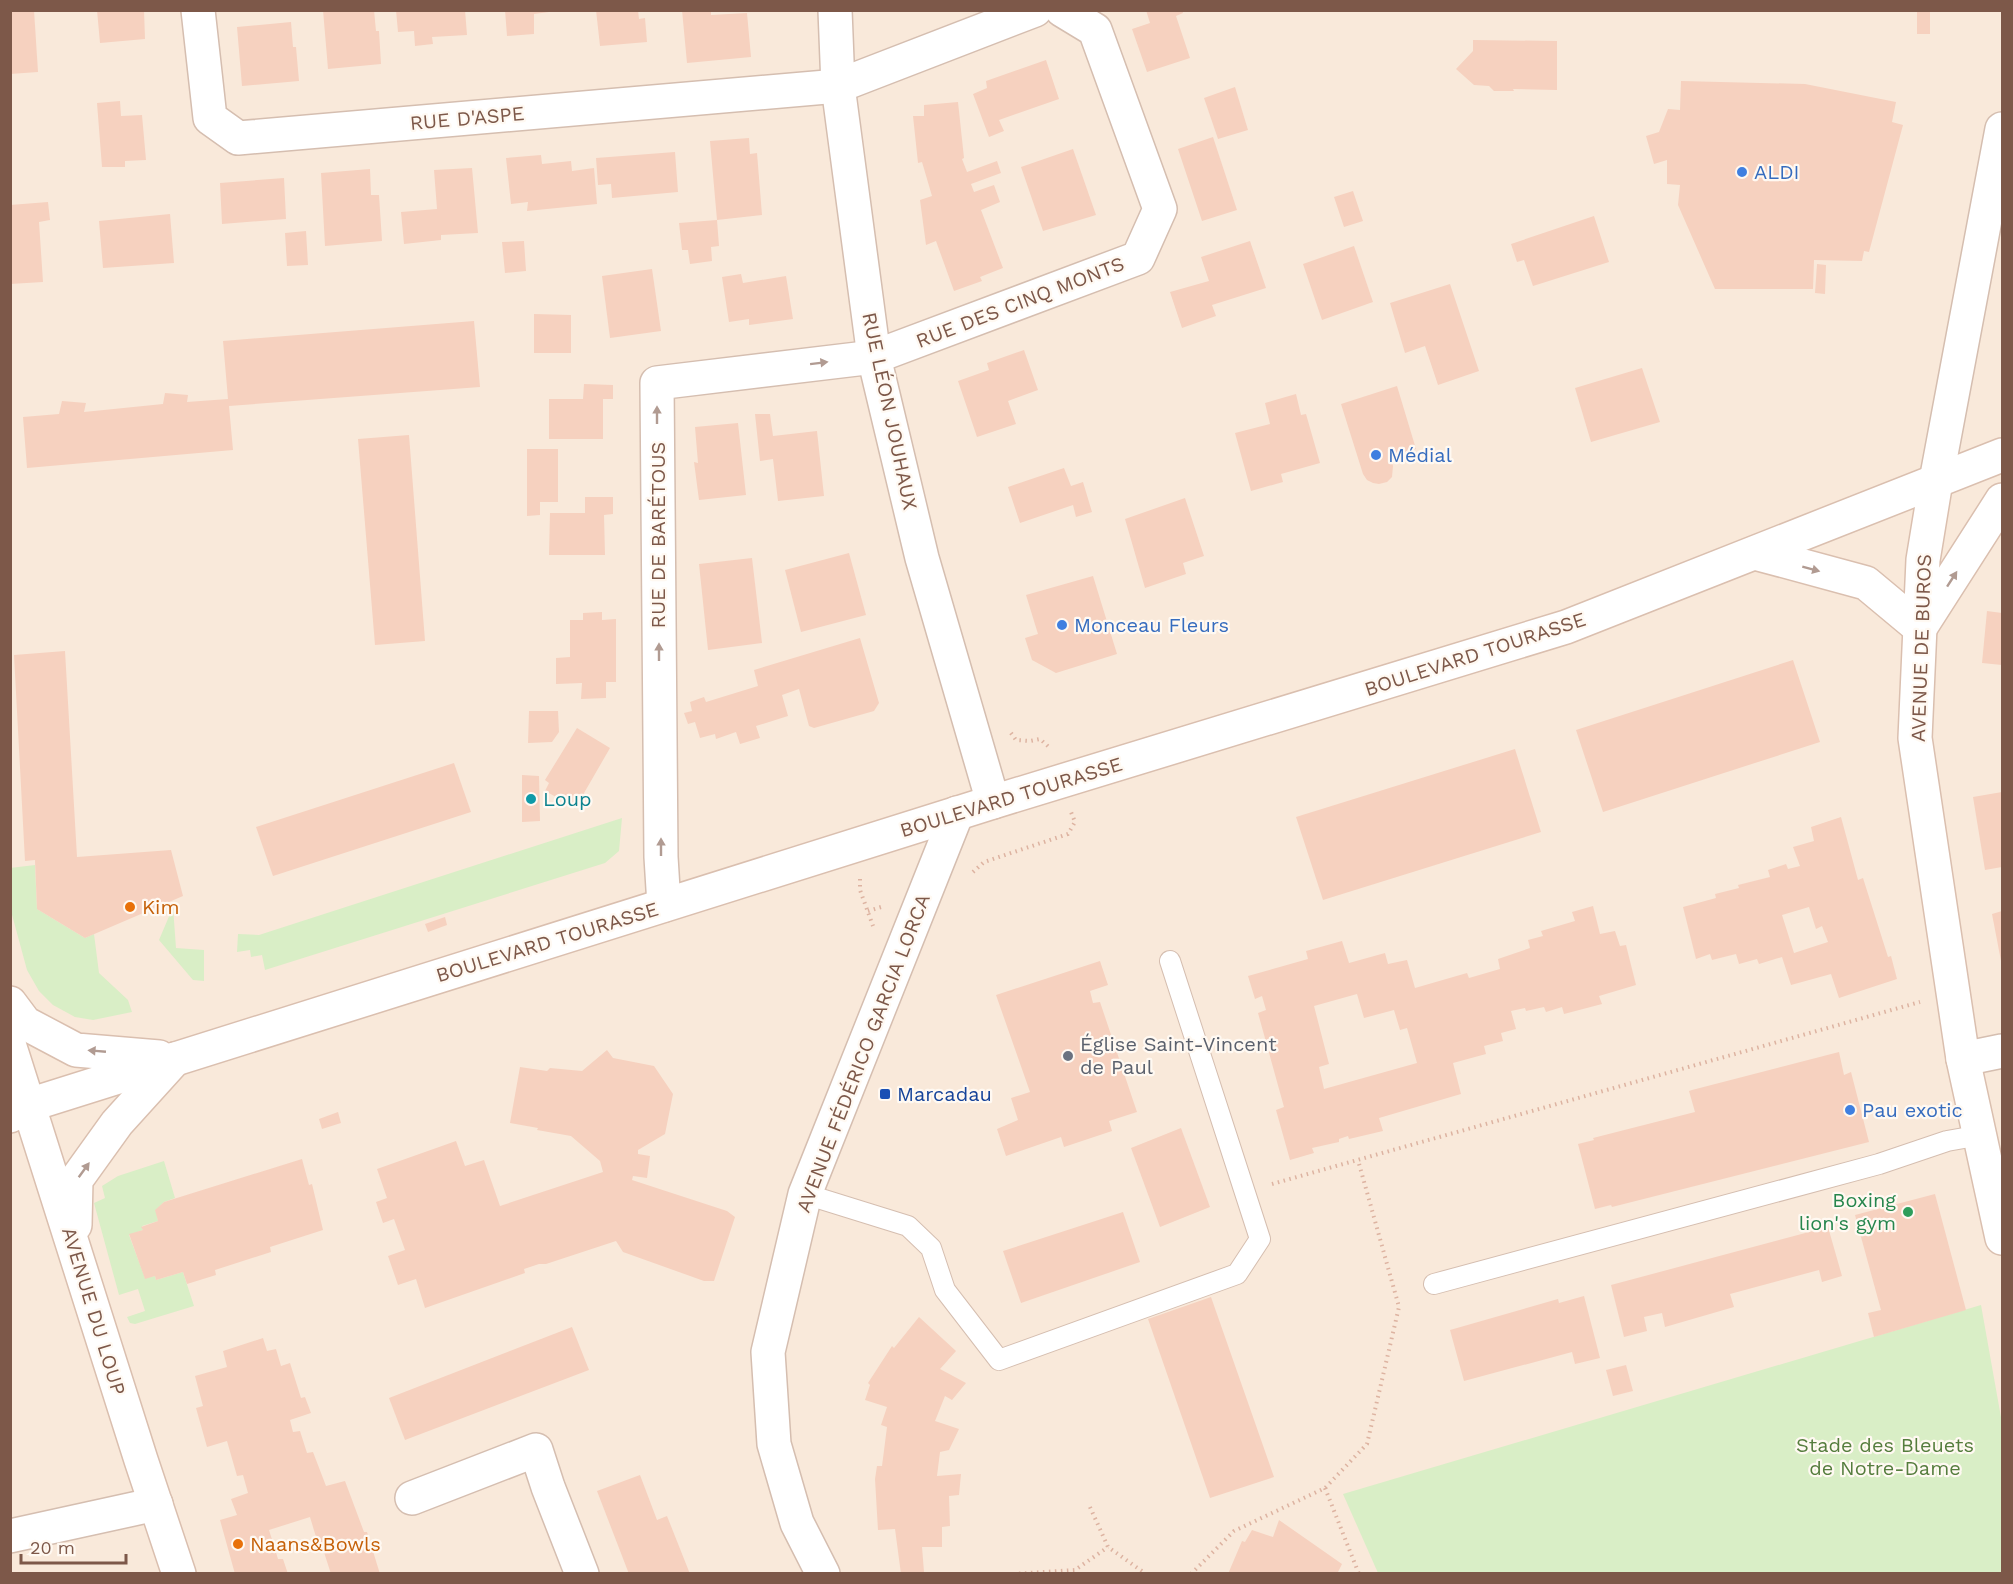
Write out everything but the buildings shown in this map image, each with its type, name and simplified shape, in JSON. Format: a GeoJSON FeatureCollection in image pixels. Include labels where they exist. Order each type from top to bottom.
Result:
{"type":"FeatureCollection","features":[{"type":"Feature","properties":{"kind":"street","name":"RUE D'ASPE"},"geometry":{"type":"LineString","coordinates":[[198,10],[210,118],[238,138],[838,86]]}},
{"type":"Feature","properties":{"kind":"street","name":"RUE LÉON JOUHAUX"},"geometry":{"type":"LineString","coordinates":[[834,10],[838,86],[874,357],[922,558],[993,802]]}},
{"type":"Feature","properties":{"kind":"street"},"geometry":{"type":"LineString","coordinates":[[838,86],[1035,10]]}},
{"type":"Feature","properties":{"kind":"street","name":"RUE DES CINQ MONTS"},"geometry":{"type":"LineString","coordinates":[[874,357],[1138,258],[1160,209],[1095,30],[1062,10]]}},
{"type":"Feature","properties":{"kind":"street","name":"AVENUE DE BUROS"},"geometry":{"type":"LineString","coordinates":[[2002,129],[1925,545],[1915,738],[1963,1059],[2002,1238]]}},
{"type":"Feature","properties":{"kind":"street","name":"RUE DE BARÉTOUS"},"geometry":{"type":"LineString","coordinates":[[664,905],[661,857],[657,383],[874,357]]}},
{"type":"Feature","properties":{"kind":"street","name":"BOULEVARD TOURASSE"},"geometry":{"type":"LineString","coordinates":[[20,1110],[176,1058],[957,813],[1566,627],[2002,455]]}},
{"type":"Feature","properties":{"kind":"street"},"geometry":{"type":"LineString","coordinates":[[1755,553],[1866,583],[1920,628],[2002,501]]}},
{"type":"Feature","properties":{"kind":"street","name":"AVENUE FÉDÉRICO GARCIA LORCA"},"geometry":{"type":"LineString","coordinates":[[823,1574],[797,1523],[774,1444],[768,1352],[805,1194],[957,813]]}},
{"type":"Feature","properties":{"kind":"street"},"geometry":{"type":"LineString","coordinates":[[10,1003],[25,1023],[76,1050],[176,1058]]}},
{"type":"Feature","properties":{"kind":"street","name":"AVENUE DU LOUP"},"geometry":{"type":"LineString","coordinates":[[10,1047],[20,1110],[74,1247],[179,1574]]}},
{"type":"Feature","properties":{"kind":"street"},"geometry":{"type":"LineString","coordinates":[[1963,1059],[2002,1051]]}},
{"type":"Feature","properties":{"kind":"street"},"geometry":{"type":"LineString","coordinates":[[74,1247],[76,1180],[117,1123],[176,1058]]}},
{"type":"Feature","properties":{"kind":"street"},"geometry":{"type":"LineString","coordinates":[[411,1498],[536,1450],[582,1574]]}},
{"type":"Feature","properties":{"kind":"street"},"geometry":{"type":"LineString","coordinates":[[10,1536],[156,1504]]}},
{"type":"Feature","properties":{"kind":"lane"},"geometry":{"type":"LineString","coordinates":[[805,1194],[908,1226],[931,1248],[945,1290],[999,1360],[1237,1274],[1260,1239],[1170,961]]}},
{"type":"Feature","properties":{"kind":"lane"},"geometry":{"type":"LineString","coordinates":[[1434,1284],[1879,1164],[1947,1141],[1981,1135]]}},
{"type":"Feature","properties":{"kind":"path"},"geometry":{"type":"LineString","coordinates":[[1244,1191],[1953,993]]}},
{"type":"Feature","properties":{"kind":"path"},"geometry":{"type":"LineString","coordinates":[[1191,1574],[1234,1531],[1325,1488],[1367,1443],[1399,1307],[1358,1160]]}},
{"type":"Feature","properties":{"kind":"path"},"geometry":{"type":"LineString","coordinates":[[1325,1488],[1359,1574]]}},
{"type":"Feature","properties":{"kind":"path"},"geometry":{"type":"LineString","coordinates":[[1090,1507],[1108,1547],[1146,1574]]}},
{"type":"Feature","properties":{"kind":"path"},"geometry":{"type":"LineString","coordinates":[[1013,1574],[1075,1570],[1108,1547]]}},
{"type":"Feature","properties":{"kind":"shaded area"},"geometry":{"type":"Polygon","coordinates":[[[11,11],[2002,11],[2002,1573],[11,1573],[11,11]]]}},
{"type":"Feature","properties":{"kind":"green space"},"geometry":{"type":"Polygon","coordinates":[[[622,818],[619,851],[605,863],[265,970],[262,955],[251,957],[250,950],[237,952],[238,934],[259,935],[622,818]]]}},
{"type":"Feature","properties":{"kind":"green space"},"geometry":{"type":"Polygon","coordinates":[[[35,865],[37,909],[85,938],[94,934],[99,973],[128,1000],[132,1012],[93,1020],[75,1017],[53,1005],[39,991],[27,970],[11,911],[10,868],[35,865]]]}},
{"type":"Feature","properties":{"kind":"green space"},"geometry":{"type":"Polygon","coordinates":[[[173,907],[176,948],[204,950],[204,981],[193,980],[159,940],[173,907]]]}},
{"type":"Feature","properties":{"kind":"green space"},"geometry":{"type":"Polygon","coordinates":[[[164,1161],[175,1198],[164,1202],[156,1210],[158,1221],[142,1226],[143,1230],[129,1235],[145,1278],[155,1276],[156,1280],[183,1272],[194,1306],[135,1324],[130,1323],[127,1317],[145,1311],[138,1289],[119,1295],[94,1203],[105,1198],[102,1186],[118,1176],[164,1161]]]}},
{"type":"Feature","properties":{"kind":"green space","name":"Stade des Bleuets de Notre-Dame"},"geometry":{"type":"Polygon","coordinates":[[[1981,1305],[2002,1423],[2002,1573],[1378,1573],[1343,1494],[1981,1305]]]}},
{"type":"Feature","properties":{"kind":"place","name":"ALDI"},"geometry":{"type":"Point","coordinates":[1742,172]}},
{"type":"Feature","properties":{"kind":"place","name":"Médial"},"geometry":{"type":"Point","coordinates":[1376,455]}},
{"type":"Feature","properties":{"kind":"place","name":"Monceau Fleurs"},"geometry":{"type":"Point","coordinates":[1062,625]}},
{"type":"Feature","properties":{"kind":"place","name":"Loup"},"geometry":{"type":"Point","coordinates":[531,799]}},
{"type":"Feature","properties":{"kind":"place","name":"Kim"},"geometry":{"type":"Point","coordinates":[130,907]}},
{"type":"Feature","properties":{"kind":"place","name":"Église Saint-Vincent de Paul"},"geometry":{"type":"Point","coordinates":[1068,1056]}},
{"type":"Feature","properties":{"kind":"place","name":"Marcadau"},"geometry":{"type":"Point","coordinates":[885,1094]}},
{"type":"Feature","properties":{"kind":"place","name":"Pau exotic"},"geometry":{"type":"Point","coordinates":[1850,1110]}},
{"type":"Feature","properties":{"kind":"place","name":"Boxing lion's gym"},"geometry":{"type":"Point","coordinates":[1908,1212]}},
{"type":"Feature","properties":{"kind":"place","name":"Naans&Bowls"},"geometry":{"type":"Point","coordinates":[238,1544]}}]}
